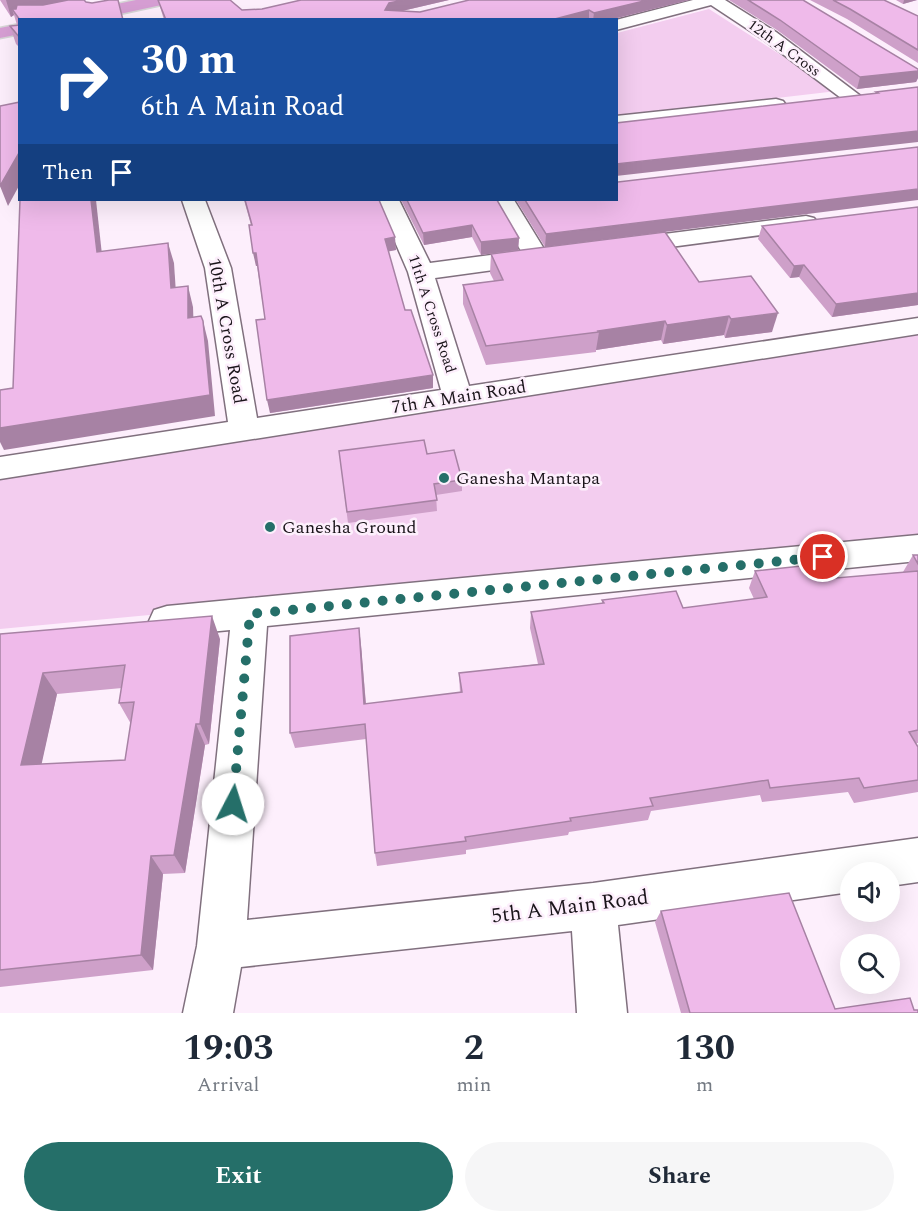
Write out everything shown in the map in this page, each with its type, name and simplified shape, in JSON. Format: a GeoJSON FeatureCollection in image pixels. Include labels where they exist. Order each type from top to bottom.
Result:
{"type":"FeatureCollection","features":[{"type":"Feature","properties":{"kind":"main road"},"geometry":{"type":"LineString","coordinates":[[60,16],[118,0]]}},
{"type":"Feature","properties":{"kind":"main road"},"geometry":{"type":"LineString","coordinates":[[60,16],[160,0]]}},
{"type":"Feature","properties":{"kind":"main road"},"geometry":{"type":"LineString","coordinates":[[0,24],[18,22]]}},
{"type":"Feature","properties":{"kind":"main road"},"geometry":{"type":"LineString","coordinates":[[0,33],[18,24]]}},
{"type":"Feature","properties":{"kind":"street"},"geometry":{"type":"LineString","coordinates":[[618,24],[713,0]]}},
{"type":"Feature","properties":{"kind":"street","name":"12th A Cross"},"geometry":{"type":"LineString","coordinates":[[713,0],[770,36],[852,97]]}},
{"type":"Feature","properties":{"kind":"street"},"geometry":{"type":"LineString","coordinates":[[828,100],[874,95]]}},
{"type":"Feature","properties":{"kind":"street"},"geometry":{"type":"LineString","coordinates":[[618,122],[793,104]]}},
{"type":"Feature","properties":{"kind":"street","name":"10th A Cross Road"},"geometry":{"type":"LineString","coordinates":[[194,201],[218,268],[244,430]]}},
{"type":"Feature","properties":{"kind":"street","name":"11th A Cross Road"},"geometry":{"type":"LineString","coordinates":[[388,201],[421,272],[458,397]]}},
{"type":"Feature","properties":{"kind":"street"},"geometry":{"type":"LineString","coordinates":[[421,272],[548,256],[503,201]]}},
{"type":"Feature","properties":{"kind":"street"},"geometry":{"type":"LineString","coordinates":[[606,249],[826,221]]}},
{"type":"Feature","properties":{"kind":"street","name":"7th A Main Road"},"geometry":{"type":"LineString","coordinates":[[0,468],[918,326]]}},
{"type":"Feature","properties":{"kind":"street"},"geometry":{"type":"LineString","coordinates":[[131,625],[918,548]]}},
{"type":"Feature","properties":{"kind":"street"},"geometry":{"type":"LineString","coordinates":[[208,1013],[221,946],[250,614]]}},
{"type":"Feature","properties":{"kind":"street","name":"5th A Main Road"},"geometry":{"type":"LineString","coordinates":[[221,946],[593,906],[918,860]]}},
{"type":"Feature","properties":{"kind":"street"},"geometry":{"type":"LineString","coordinates":[[593,906],[602,1013]]}},
{"type":"Feature","properties":{"kind":"shaded area"},"geometry":{"type":"Polygon","coordinates":[[[709,9],[837,91],[618,117],[618,33],[709,9]]]}},
{"type":"Feature","properties":{"kind":"shaded area"},"geometry":{"type":"Polygon","coordinates":[[[918,332],[918,540],[0,629],[0,475],[918,332]]]}},
{"type":"Feature","properties":{"kind":"building"},"geometry":{"type":"Polygon","coordinates":[[[68,0],[84,0],[92,3],[118,0],[122,18],[19,18],[12,9],[16,9],[17,5],[43,5],[68,0]]]}},
{"type":"Feature","properties":{"kind":"building"},"geometry":{"type":"Polygon","coordinates":[[[158,0],[230,0],[242,10],[262,9],[301,0],[404,0],[389,3],[385,10],[420,12],[469,0],[648,0],[594,13],[589,10],[559,18],[165,18],[158,0]]]}},
{"type":"Feature","properties":{"kind":"building"},"geometry":{"type":"Polygon","coordinates":[[[748,0],[803,0],[918,71],[860,77],[748,0]]]}},
{"type":"Feature","properties":{"kind":"building"},"geometry":{"type":"Polygon","coordinates":[[[833,0],[884,0],[918,16],[918,50],[850,9],[833,0]]]}},
{"type":"Feature","properties":{"kind":"building"},"geometry":{"type":"Polygon","coordinates":[[[18,25],[18,36],[10,26],[18,25]]]}},
{"type":"Feature","properties":{"kind":"building"},"geometry":{"type":"Polygon","coordinates":[[[918,87],[918,131],[618,164],[618,123],[878,93],[876,92],[918,87]]]}},
{"type":"Feature","properties":{"kind":"building"},"geometry":{"type":"Polygon","coordinates":[[[18,102],[18,154],[0,186],[0,106],[18,102]]]}},
{"type":"Feature","properties":{"kind":"building"},"geometry":{"type":"Polygon","coordinates":[[[918,147],[918,189],[546,234],[526,201],[618,201],[618,182],[918,147]]]}},
{"type":"Feature","properties":{"kind":"building"},"geometry":{"type":"Polygon","coordinates":[[[20,201],[91,201],[97,252],[168,243],[171,288],[188,286],[188,318],[201,316],[203,321],[210,395],[0,428],[0,390],[13,388],[20,201]]]}},
{"type":"Feature","properties":{"kind":"building"},"geometry":{"type":"Polygon","coordinates":[[[245,201],[379,201],[395,237],[385,239],[405,310],[411,310],[433,375],[267,400],[256,320],[265,319],[256,253],[253,253],[249,225],[252,225],[245,201]]]}},
{"type":"Feature","properties":{"kind":"building"},"geometry":{"type":"Polygon","coordinates":[[[407,201],[498,201],[519,238],[481,242],[472,225],[423,233],[407,201]]]}},
{"type":"Feature","properties":{"kind":"building"},"geometry":{"type":"Polygon","coordinates":[[[918,207],[918,293],[836,304],[804,265],[794,266],[762,226],[918,207]]]}},
{"type":"Feature","properties":{"kind":"building"},"geometry":{"type":"Polygon","coordinates":[[[665,232],[699,282],[751,276],[778,313],[731,319],[729,316],[667,325],[665,321],[486,346],[463,285],[503,280],[491,254],[665,232]]]}},
{"type":"Feature","properties":{"kind":"building"},"geometry":{"type":"Polygon","coordinates":[[[424,440],[427,454],[454,450],[462,480],[434,484],[437,500],[347,512],[339,451],[424,440]]]}},
{"type":"Feature","properties":{"kind":"building"},"geometry":{"type":"Polygon","coordinates":[[[829,563],[836,578],[918,571],[918,730],[909,732],[918,747],[918,780],[864,788],[859,778],[770,788],[768,780],[650,798],[653,806],[465,837],[466,841],[375,853],[365,724],[290,733],[290,636],[359,628],[364,704],[462,692],[459,673],[544,664],[531,612],[676,591],[683,608],[767,597],[755,571],[829,563]]]}},
{"type":"Feature","properties":{"kind":"building"},"geometry":{"type":"Polygon","coordinates":[[[212,616],[200,724],[196,724],[174,855],[151,856],[141,955],[0,970],[0,634],[212,616]],[[125,665],[43,673],[21,765],[125,760],[134,702],[119,703],[125,665]]]}},
{"type":"Feature","properties":{"kind":"building"},"geometry":{"type":"Polygon","coordinates":[[[789,893],[835,1009],[910,998],[914,1010],[918,1010],[918,1013],[690,1013],[661,911],[789,893]]]}},
{"type":"Feature","properties":{"kind":"place","name":"Ganesha Mantapa"},"geometry":{"type":"Point","coordinates":[444,478]}},
{"type":"Feature","properties":{"kind":"place","name":"Ganesha Ground"},"geometry":{"type":"Point","coordinates":[270,527]}},
{"type":"Feature","properties":{"kind":"route"},"geometry":{"type":"LineString","coordinates":[[233,804],[250,614],[823,557]]}}]}
